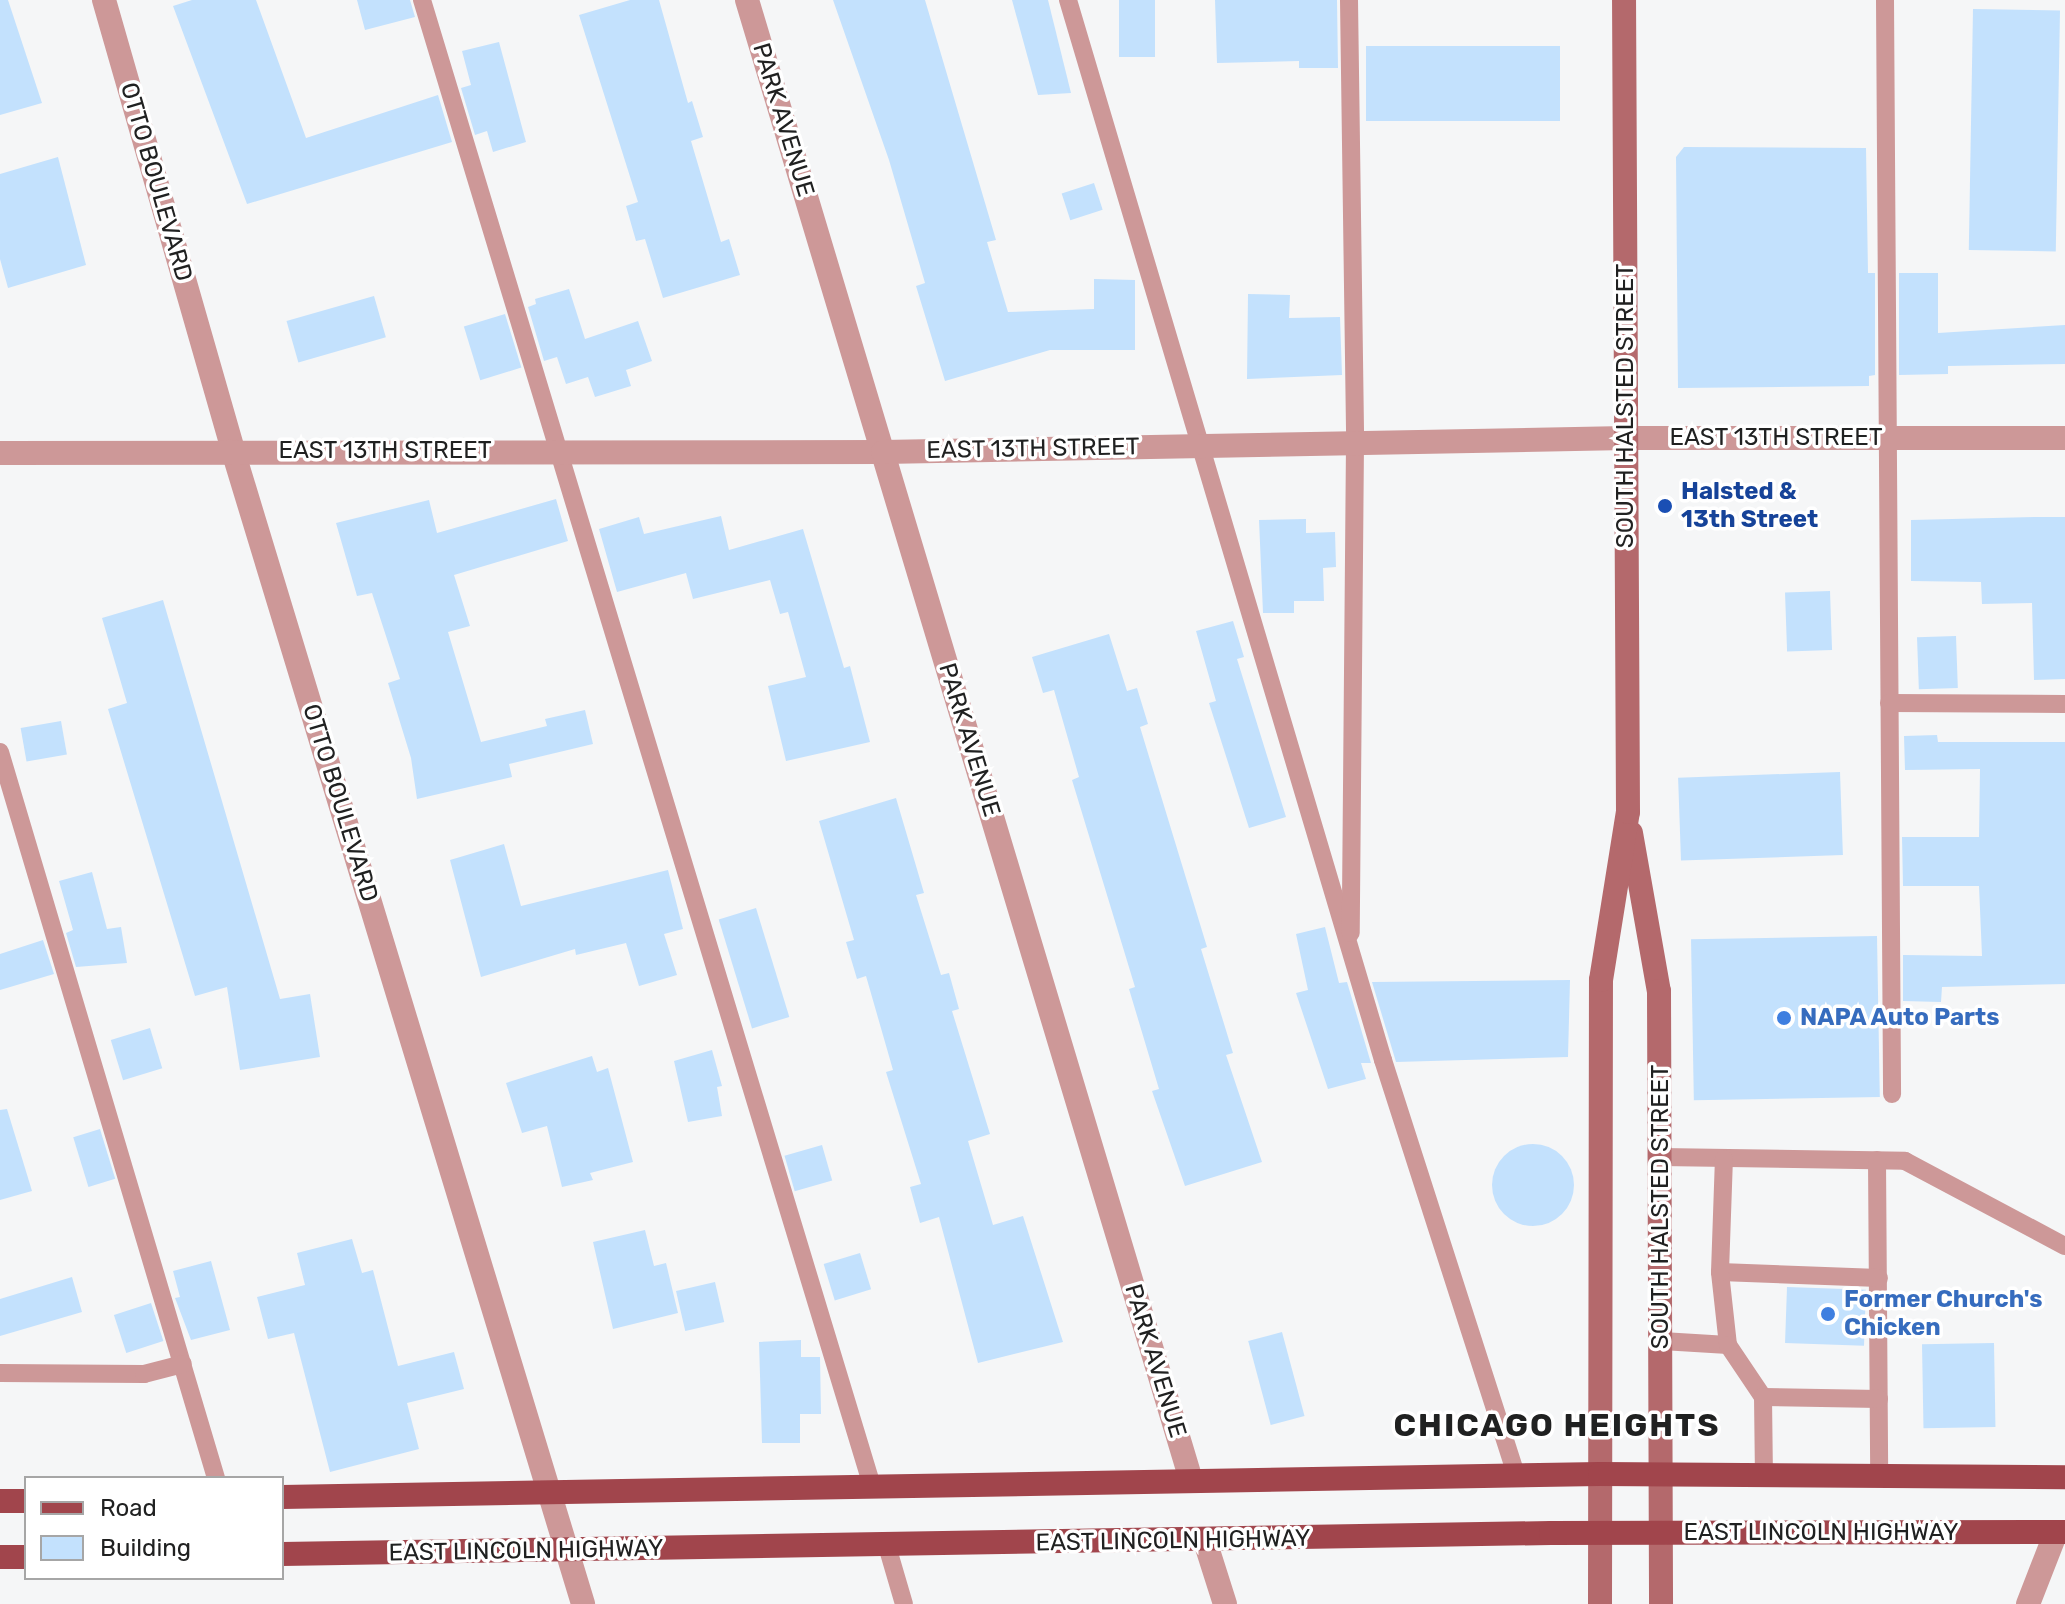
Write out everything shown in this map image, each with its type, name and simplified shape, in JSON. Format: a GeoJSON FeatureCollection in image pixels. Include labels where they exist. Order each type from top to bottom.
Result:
{"type":"FeatureCollection","features":[{"type":"Feature","properties":{"kind":"main road"},"geometry":{"type":"LineString","coordinates":[[284,1497],[1600,1474],[2065,1477]]}},
{"type":"Feature","properties":{"kind":"main road"},"geometry":{"type":"LineString","coordinates":[[0,1501],[24,1501]]}},
{"type":"Feature","properties":{"kind":"main road","name":"EAST LINCOLN HIGHWAY"},"geometry":{"type":"LineString","coordinates":[[284,1554],[1599,1533],[2060,1532]]}},
{"type":"Feature","properties":{"kind":"main road"},"geometry":{"type":"LineString","coordinates":[[0,1557],[24,1557]]}},
{"type":"Feature","properties":{"kind":"street","name":"OTTO BOULEVARD"},"geometry":{"type":"LineString","coordinates":[[104,0],[233,451],[583,1604]]}},
{"type":"Feature","properties":{"kind":"street","name":"PARK AVENUE"},"geometry":{"type":"LineString","coordinates":[[747,0],[1191,1480]]}},
{"type":"Feature","properties":{"kind":"street","name":"SOUTH HALSTED STREET"},"geometry":{"type":"LineString","coordinates":[[1600,1604],[1601,980],[1628,812],[1624,0]]}},
{"type":"Feature","properties":{"kind":"street","name":"EAST 13TH STREET"},"geometry":{"type":"LineString","coordinates":[[0,453],[883,452],[1626,438],[2065,438]]}},
{"type":"Feature","properties":{"kind":"street","name":"SOUTH HALSTED STREET"},"geometry":{"type":"LineString","coordinates":[[1628,812],[1659,991],[1663,1474],[1661,1604]]}},
{"type":"Feature","properties":{"kind":"street"},"geometry":{"type":"LineString","coordinates":[[2028,1604],[2060,1532]]}},
{"type":"Feature","properties":{"kind":"street"},"geometry":{"type":"LineString","coordinates":[[1205,1541],[1225,1604]]}},
{"type":"Feature","properties":{"kind":"lane"},"geometry":{"type":"LineString","coordinates":[[422,0],[872,1486]]}},
{"type":"Feature","properties":{"kind":"lane"},"geometry":{"type":"LineString","coordinates":[[1068,0],[1351,954],[1516,1475]]}},
{"type":"Feature","properties":{"kind":"lane"},"geometry":{"type":"LineString","coordinates":[[1349,0],[1355,443],[1351,954]]}},
{"type":"Feature","properties":{"kind":"lane"},"geometry":{"type":"LineString","coordinates":[[1885,0],[1892,1094]]}},
{"type":"Feature","properties":{"kind":"lane"},"geometry":{"type":"LineString","coordinates":[[1889,703],[2065,704]]}},
{"type":"Feature","properties":{"kind":"lane"},"geometry":{"type":"LineString","coordinates":[[0,752],[215,1476]]}},
{"type":"Feature","properties":{"kind":"lane"},"geometry":{"type":"LineString","coordinates":[[1661,1157],[1905,1161],[2065,1246]]}},
{"type":"Feature","properties":{"kind":"lane"},"geometry":{"type":"LineString","coordinates":[[1724,1159],[1720,1272],[1728,1345],[1763,1397],[1764,1475]]}},
{"type":"Feature","properties":{"kind":"lane"},"geometry":{"type":"LineString","coordinates":[[1877,1160],[1879,1476]]}},
{"type":"Feature","properties":{"kind":"lane"},"geometry":{"type":"LineString","coordinates":[[1720,1272],[1879,1278]]}},
{"type":"Feature","properties":{"kind":"lane"},"geometry":{"type":"LineString","coordinates":[[1662,1341],[1728,1345]]}},
{"type":"Feature","properties":{"kind":"lane"},"geometry":{"type":"LineString","coordinates":[[0,1373],[144,1374],[183,1364]]}},
{"type":"Feature","properties":{"kind":"lane"},"geometry":{"type":"LineString","coordinates":[[1763,1397],[1879,1399]]}},
{"type":"Feature","properties":{"kind":"lane"},"geometry":{"type":"LineString","coordinates":[[887,1546],[904,1604]]}},
{"type":"Feature","properties":{"kind":"building"},"geometry":{"type":"Polygon","coordinates":[[[0,0],[8,0],[42,103],[0,115],[0,0]]]}},
{"type":"Feature","properties":{"kind":"building"},"geometry":{"type":"Polygon","coordinates":[[[192,0],[256,0],[306,138],[438,95],[452,142],[247,204],[173,6],[192,0]]]}},
{"type":"Feature","properties":{"kind":"building"},"geometry":{"type":"Polygon","coordinates":[[[357,0],[410,0],[415,17],[365,30],[357,0]]]}},
{"type":"Feature","properties":{"kind":"building"},"geometry":{"type":"Polygon","coordinates":[[[630,0],[659,0],[688,103],[692,101],[703,137],[691,141],[721,242],[729,239],[740,275],[663,298],[645,239],[636,241],[626,206],[638,202],[579,15],[630,0]]]}},
{"type":"Feature","properties":{"kind":"building"},"geometry":{"type":"Polygon","coordinates":[[[833,0],[925,0],[996,240],[987,242],[1008,312],[1094,309],[1094,279],[1135,280],[1135,350],[1050,350],[945,381],[916,286],[925,283],[889,160],[833,0]]]}},
{"type":"Feature","properties":{"kind":"building"},"geometry":{"type":"Polygon","coordinates":[[[1012,0],[1048,0],[1071,93],[1038,95],[1012,0]]]}},
{"type":"Feature","properties":{"kind":"building"},"geometry":{"type":"Polygon","coordinates":[[[1119,0],[1155,0],[1155,57],[1119,57],[1119,0]]]}},
{"type":"Feature","properties":{"kind":"building"},"geometry":{"type":"Polygon","coordinates":[[[1215,0],[1337,0],[1338,68],[1299,68],[1299,61],[1217,63],[1215,0]]]}},
{"type":"Feature","properties":{"kind":"building"},"geometry":{"type":"Polygon","coordinates":[[[1973,9],[2060,11],[2056,251],[1969,250],[1973,9]]]}},
{"type":"Feature","properties":{"kind":"building"},"geometry":{"type":"Polygon","coordinates":[[[499,42],[526,142],[493,152],[487,131],[475,135],[461,88],[471,85],[462,51],[499,42]]]}},
{"type":"Feature","properties":{"kind":"building"},"geometry":{"type":"Polygon","coordinates":[[[1366,46],[1560,46],[1560,121],[1366,121],[1366,46]]]}},
{"type":"Feature","properties":{"kind":"building"},"geometry":{"type":"Polygon","coordinates":[[[1684,147],[1866,148],[1868,273],[1875,273],[1875,375],[1869,376],[1869,386],[1678,388],[1676,157],[1684,147]]]}},
{"type":"Feature","properties":{"kind":"building"},"geometry":{"type":"Polygon","coordinates":[[[58,157],[86,265],[8,288],[0,259],[0,174],[58,157]]]}},
{"type":"Feature","properties":{"kind":"building"},"geometry":{"type":"Polygon","coordinates":[[[1094,183],[1103,210],[1070,220],[1062,194],[1094,183]]]}},
{"type":"Feature","properties":{"kind":"building"},"geometry":{"type":"Polygon","coordinates":[[[1899,273],[1938,273],[1938,333],[2065,325],[2065,364],[1948,366],[1948,374],[1899,375],[1899,273]]]}},
{"type":"Feature","properties":{"kind":"building"},"geometry":{"type":"Polygon","coordinates":[[[569,289],[585,339],[638,321],[652,361],[626,370],[631,386],[595,397],[588,377],[566,384],[557,357],[544,361],[528,307],[536,304],[535,299],[569,289]]]}},
{"type":"Feature","properties":{"kind":"building"},"geometry":{"type":"Polygon","coordinates":[[[1248,294],[1290,295],[1289,318],[1340,317],[1342,375],[1247,379],[1248,294]]]}},
{"type":"Feature","properties":{"kind":"building"},"geometry":{"type":"Polygon","coordinates":[[[374,296],[386,337],[298,362],[287,321],[374,296]]]}},
{"type":"Feature","properties":{"kind":"building"},"geometry":{"type":"Polygon","coordinates":[[[505,314],[521,368],[480,380],[464,327],[505,314]]]}},
{"type":"Feature","properties":{"kind":"building"},"geometry":{"type":"Polygon","coordinates":[[[556,499],[568,541],[454,575],[470,626],[448,632],[481,742],[547,726],[545,719],[585,710],[593,744],[509,764],[512,777],[417,799],[411,758],[388,683],[400,679],[372,593],[357,596],[336,523],[429,500],[437,533],[556,499]]]}},
{"type":"Feature","properties":{"kind":"building"},"geometry":{"type":"Polygon","coordinates":[[[721,516],[729,550],[803,529],[844,668],[850,666],[870,742],[786,761],[768,686],[806,677],[788,612],[780,614],[770,580],[693,599],[686,573],[617,592],[599,529],[639,517],[644,534],[721,516]]]}},
{"type":"Feature","properties":{"kind":"building"},"geometry":{"type":"Polygon","coordinates":[[[2065,517],[2065,679],[2034,680],[2032,603],[1982,604],[1981,582],[1911,581],[1911,520],[2065,517]]]}},
{"type":"Feature","properties":{"kind":"building"},"geometry":{"type":"Polygon","coordinates":[[[1306,519],[1306,533],[1335,532],[1336,567],[1323,568],[1324,601],[1294,601],[1294,613],[1263,613],[1259,520],[1306,519]]]}},
{"type":"Feature","properties":{"kind":"building"},"geometry":{"type":"Polygon","coordinates":[[[1830,591],[1832,650],[1787,652],[1785,593],[1830,591]]]}},
{"type":"Feature","properties":{"kind":"building"},"geometry":{"type":"Polygon","coordinates":[[[163,600],[280,999],[310,994],[320,1057],[240,1070],[227,987],[195,996],[108,709],[127,703],[102,618],[163,600]]]}},
{"type":"Feature","properties":{"kind":"building"},"geometry":{"type":"Polygon","coordinates":[[[1233,621],[1244,657],[1237,659],[1286,817],[1249,828],[1209,703],[1216,701],[1196,631],[1233,621]]]}},
{"type":"Feature","properties":{"kind":"building"},"geometry":{"type":"Polygon","coordinates":[[[1109,634],[1127,691],[1137,688],[1148,724],[1140,727],[1207,947],[1201,949],[1233,1053],[1226,1055],[1262,1162],[1185,1186],[1152,1091],[1159,1089],[1129,989],[1135,987],[1072,780],[1079,777],[1054,690],[1043,693],[1032,657],[1109,634]]]}},
{"type":"Feature","properties":{"kind":"building"},"geometry":{"type":"Polygon","coordinates":[[[1956,636],[1958,688],[1919,689],[1917,637],[1956,636]]]}},
{"type":"Feature","properties":{"kind":"building"},"geometry":{"type":"Polygon","coordinates":[[[61,721],[67,754],[27,762],[21,728],[61,721]]]}},
{"type":"Feature","properties":{"kind":"building"},"geometry":{"type":"Polygon","coordinates":[[[1937,735],[1938,742],[2065,742],[2065,984],[1942,987],[1941,1002],[1903,1001],[1903,955],[1982,956],[1979,886],[1903,886],[1902,837],[1979,837],[1980,769],[1905,770],[1904,736],[1937,735]]]}},
{"type":"Feature","properties":{"kind":"building"},"geometry":{"type":"Polygon","coordinates":[[[1840,772],[1843,855],[1681,861],[1678,778],[1840,772]]]}},
{"type":"Feature","properties":{"kind":"building"},"geometry":{"type":"Polygon","coordinates":[[[896,798],[924,893],[916,895],[941,975],[949,973],[959,1009],[952,1011],[990,1134],[968,1141],[993,1225],[1023,1216],[1063,1342],[978,1363],[939,1217],[920,1223],[910,1187],[921,1184],[886,1072],[893,1070],[866,976],[857,979],[846,942],[854,940],[819,821],[896,798]]]}},
{"type":"Feature","properties":{"kind":"building"},"geometry":{"type":"Polygon","coordinates":[[[504,844],[521,906],[668,870],[683,929],[664,934],[677,975],[639,986],[626,943],[576,955],[575,949],[481,977],[450,860],[504,844]]]}},
{"type":"Feature","properties":{"kind":"building"},"geometry":{"type":"Polygon","coordinates":[[[92,872],[107,929],[121,927],[127,963],[76,967],[66,933],[73,930],[59,881],[92,872]]]}},
{"type":"Feature","properties":{"kind":"building"},"geometry":{"type":"Polygon","coordinates":[[[756,908],[789,1017],[752,1028],[719,919],[756,908]]]}},
{"type":"Feature","properties":{"kind":"building"},"geometry":{"type":"Polygon","coordinates":[[[1325,927],[1339,983],[1347,982],[1371,1063],[1361,1063],[1366,1079],[1328,1089],[1296,993],[1308,990],[1296,934],[1325,927]]]}},
{"type":"Feature","properties":{"kind":"building","name":"NAPA Auto Parts"},"geometry":{"type":"Polygon","coordinates":[[[1877,936],[1880,1097],[1694,1100],[1691,939],[1877,936]]]}},
{"type":"Feature","properties":{"kind":"building"},"geometry":{"type":"Polygon","coordinates":[[[43,940],[54,974],[0,990],[0,954],[43,940]]]}},
{"type":"Feature","properties":{"kind":"building"},"geometry":{"type":"Polygon","coordinates":[[[1570,980],[1568,1057],[1396,1062],[1372,982],[1570,980]]]}},
{"type":"Feature","properties":{"kind":"building"},"geometry":{"type":"Polygon","coordinates":[[[150,1028],[162,1068],[123,1080],[111,1040],[150,1028]]]}},
{"type":"Feature","properties":{"kind":"building"},"geometry":{"type":"Polygon","coordinates":[[[712,1050],[722,1086],[717,1087],[722,1116],[688,1122],[674,1061],[712,1050]]]}},
{"type":"Feature","properties":{"kind":"building"},"geometry":{"type":"Polygon","coordinates":[[[592,1056],[597,1072],[608,1068],[633,1162],[590,1173],[593,1180],[562,1187],[547,1126],[522,1133],[506,1083],[592,1056]]]}},
{"type":"Feature","properties":{"kind":"building"},"geometry":{"type":"Polygon","coordinates":[[[7,1109],[32,1191],[0,1200],[0,1110],[7,1109]]]}},
{"type":"Feature","properties":{"kind":"building"},"geometry":{"type":"Polygon","coordinates":[[[100,1129],[115,1179],[88,1187],[73,1137],[100,1129]]]}},
{"type":"Feature","properties":{"kind":"building"},"geometry":{"type":"Polygon","coordinates":[[[1533,1144],[1549,1147],[1562,1156],[1571,1169],[1574,1185],[1571,1201],[1562,1214],[1549,1223],[1533,1226],[1517,1223],[1504,1214],[1495,1201],[1492,1185],[1495,1169],[1504,1156],[1517,1147],[1533,1144]]]}},
{"type":"Feature","properties":{"kind":"building"},"geometry":{"type":"Polygon","coordinates":[[[822,1145],[832,1181],[795,1191],[785,1156],[822,1145]]]}},
{"type":"Feature","properties":{"kind":"building"},"geometry":{"type":"Polygon","coordinates":[[[645,1230],[654,1266],[666,1263],[678,1313],[613,1329],[593,1242],[645,1230]]]}},
{"type":"Feature","properties":{"kind":"building"},"geometry":{"type":"Polygon","coordinates":[[[352,1239],[362,1273],[373,1270],[398,1366],[454,1352],[464,1389],[407,1403],[419,1449],[330,1472],[294,1333],[268,1339],[257,1297],[305,1285],[297,1253],[352,1239]]]}},
{"type":"Feature","properties":{"kind":"building"},"geometry":{"type":"Polygon","coordinates":[[[860,1253],[871,1289],[835,1300],[824,1264],[860,1253]]]}},
{"type":"Feature","properties":{"kind":"building"},"geometry":{"type":"Polygon","coordinates":[[[211,1261],[230,1330],[191,1340],[175,1298],[180,1297],[173,1271],[211,1261]]]}},
{"type":"Feature","properties":{"kind":"building"},"geometry":{"type":"Polygon","coordinates":[[[72,1277],[82,1312],[0,1336],[0,1299],[72,1277]]]}},
{"type":"Feature","properties":{"kind":"building"},"geometry":{"type":"Polygon","coordinates":[[[715,1282],[724,1322],[685,1331],[676,1291],[715,1282]]]}},
{"type":"Feature","properties":{"kind":"building","name":"Former Church's Chicken"},"geometry":{"type":"Polygon","coordinates":[[[1787,1287],[1866,1290],[1864,1346],[1785,1343],[1787,1287]]]}},
{"type":"Feature","properties":{"kind":"building"},"geometry":{"type":"Polygon","coordinates":[[[151,1303],[163,1341],[126,1353],[114,1315],[151,1303]]]}},
{"type":"Feature","properties":{"kind":"building"},"geometry":{"type":"Polygon","coordinates":[[[1282,1332],[1305,1416],[1271,1425],[1248,1341],[1282,1332]]]}},
{"type":"Feature","properties":{"kind":"building"},"geometry":{"type":"Polygon","coordinates":[[[801,1340],[801,1357],[820,1357],[821,1414],[800,1414],[800,1443],[762,1443],[759,1342],[801,1340]]]}},
{"type":"Feature","properties":{"kind":"building"},"geometry":{"type":"Polygon","coordinates":[[[1994,1343],[1995,1427],[1923,1428],[1922,1344],[1994,1343]]]}},
{"type":"Feature","properties":{"kind":"place","name":"Halsted & 13th Street"},"geometry":{"type":"Point","coordinates":[1665,506]}},
{"type":"Feature","properties":{"kind":"place","name":"NAPA Auto Parts"},"geometry":{"type":"Point","coordinates":[1784,1018]}},
{"type":"Feature","properties":{"kind":"place","name":"Former Church's Chicken"},"geometry":{"type":"Point","coordinates":[1828,1314]}},
{"type":"Feature","properties":{"kind":"district","name":"CHICAGO HEIGHTS"},"geometry":{"type":"Point","coordinates":[1557,1425]}}]}
